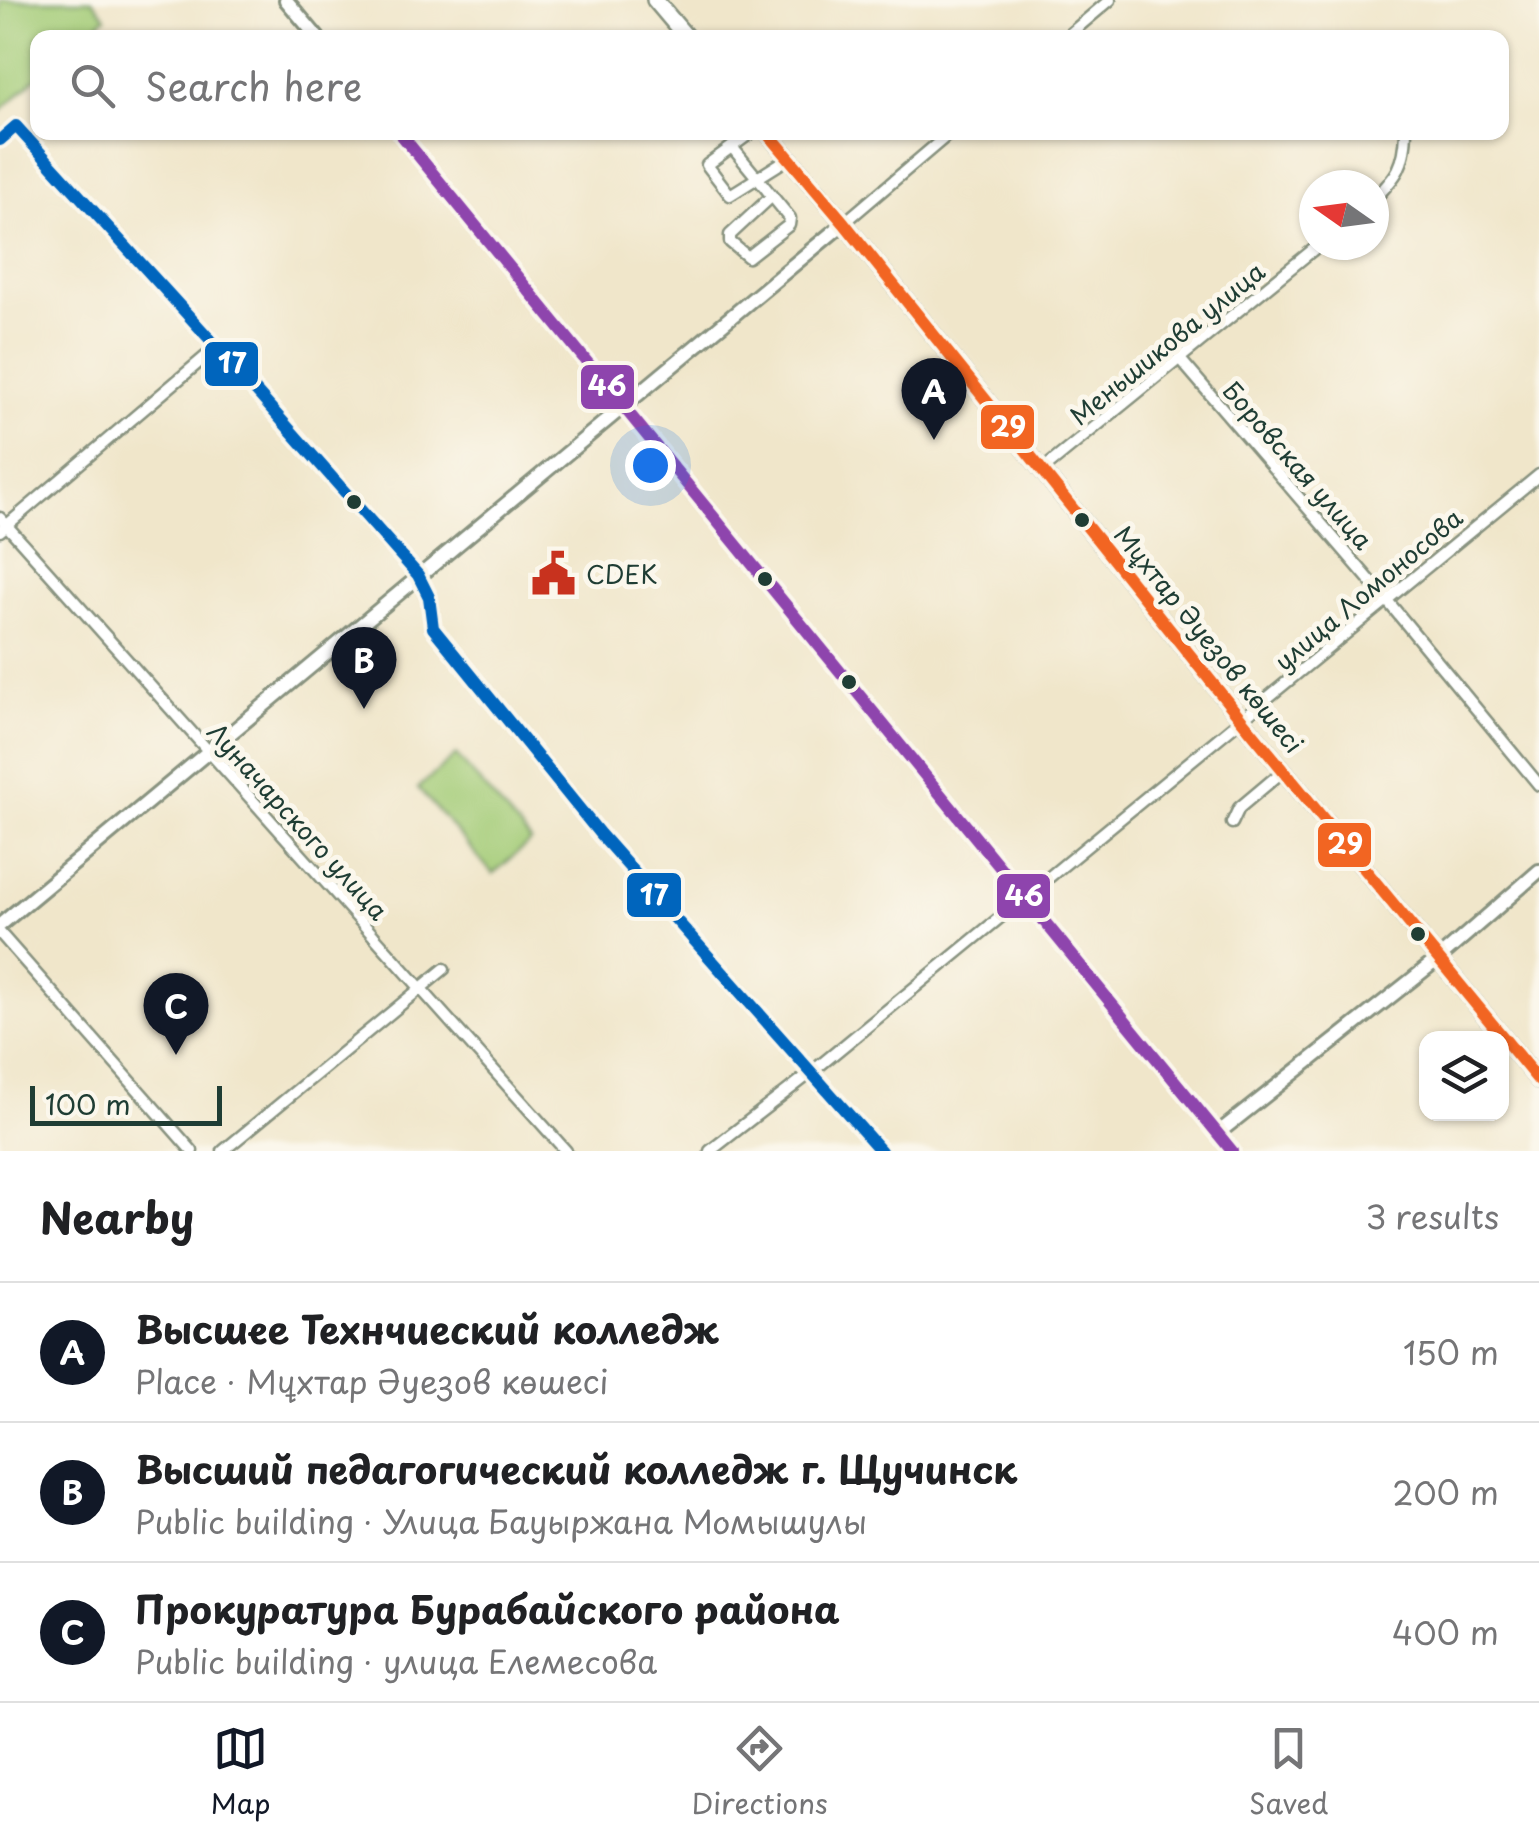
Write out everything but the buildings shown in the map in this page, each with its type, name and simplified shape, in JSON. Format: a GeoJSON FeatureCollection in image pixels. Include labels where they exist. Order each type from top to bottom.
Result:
{"type":"FeatureCollection","features":[{"type":"Feature","properties":{"kind":"main road"},"geometry":{"type":"LineString","coordinates":[[655,0],[680,30]]}},
{"type":"Feature","properties":{"kind":"main road","name":"Мұхтар Әуезов көшесі"},"geometry":{"type":"LineString","coordinates":[[774,140],[1539,1081]]}},
{"type":"Feature","properties":{"kind":"street"},"geometry":{"type":"LineString","coordinates":[[286,0],[311,30]]}},
{"type":"Feature","properties":{"kind":"street"},"geometry":{"type":"LineString","coordinates":[[1074,30],[1110,0]]}},
{"type":"Feature","properties":{"kind":"street"},"geometry":{"type":"LineString","coordinates":[[0,140],[16,126],[418,576],[429,597],[432,628],[600,834],[882,1151]]}},
{"type":"Feature","properties":{"kind":"street"},"geometry":{"type":"LineString","coordinates":[[405,140],[1232,1151]]}},
{"type":"Feature","properties":{"kind":"street"},"geometry":{"type":"LineString","coordinates":[[741,140],[707,165],[730,195],[789,158]]}},
{"type":"Feature","properties":{"kind":"street"},"geometry":{"type":"LineString","coordinates":[[0,925],[943,140]]}},
{"type":"Feature","properties":{"kind":"street"},"geometry":{"type":"LineString","coordinates":[[1389,184],[1397,176],[1406,140]]}},
{"type":"Feature","properties":{"kind":"street"},"geometry":{"type":"LineString","coordinates":[[732,147],[790,218],[789,225],[748,257],[730,242],[730,235],[772,196]]}},
{"type":"Feature","properties":{"kind":"street","name":"Меньшикова улица"},"geometry":{"type":"LineString","coordinates":[[1041,471],[1300,260]]}},
{"type":"Feature","properties":{"kind":"street"},"geometry":{"type":"LineString","coordinates":[[2,525],[217,347]]}},
{"type":"Feature","properties":{"kind":"street","name":"Боровская улица"},"geometry":{"type":"LineString","coordinates":[[1179,358],[1539,785]]}},
{"type":"Feature","properties":{"kind":"street","name":"улица Ломоносова"},"geometry":{"type":"LineString","coordinates":[[710,1151],[813,1071],[1539,474]]}},
{"type":"Feature","properties":{"kind":"street","name":"Луначарского улица"},"geometry":{"type":"LineString","coordinates":[[2,525],[566,1151]]}},
{"type":"Feature","properties":{"kind":"street"},"geometry":{"type":"LineString","coordinates":[[1232,823],[1238,808],[1283,770]]}},
{"type":"Feature","properties":{"kind":"street"},"geometry":{"type":"LineString","coordinates":[[1218,1133],[1438,959],[1539,872]]}},
{"type":"Feature","properties":{"kind":"street"},"geometry":{"type":"LineString","coordinates":[[0,933],[192,1151]]}},
{"type":"Feature","properties":{"kind":"street"},"geometry":{"type":"LineString","coordinates":[[223,1151],[444,968]]}},
{"type":"Feature","properties":{"kind":"green space"},"geometry":{"type":"Polygon","coordinates":[[[0,0],[92,0],[106,17],[91,30],[30,30],[30,83],[0,111],[0,0]]]}},
{"type":"Feature","properties":{"kind":"green space"},"geometry":{"type":"Polygon","coordinates":[[[456,755],[531,841],[493,874],[418,788],[456,755]]]}},
{"type":"Feature","properties":{"kind":"transit line","name":"17"},"geometry":{"type":"LineString","coordinates":[[0,140],[16,126],[418,575],[429,597],[433,628],[600,834],[881,1151]]}},
{"type":"Feature","properties":{"kind":"transit line","name":"46"},"geometry":{"type":"LineString","coordinates":[[406,140],[1232,1151]]}},
{"type":"Feature","properties":{"kind":"transit line","name":"29"},"geometry":{"type":"LineString","coordinates":[[774,140],[1539,1081]]}},
{"type":"Feature","properties":{"kind":"place","name":"Высшее Технчиеский колледж"},"geometry":{"type":"Point","coordinates":[934,440]}},
{"type":"Feature","properties":{"kind":"place","name":"CDEK"},"geometry":{"type":"Point","coordinates":[553,574]}},
{"type":"Feature","properties":{"kind":"place","name":"Высший педагогический колледж г. Щучинск"},"geometry":{"type":"Point","coordinates":[364,709]}},
{"type":"Feature","properties":{"kind":"place","name":"Прокуратура Бурабайского района"},"geometry":{"type":"Point","coordinates":[176,1055]}}]}
